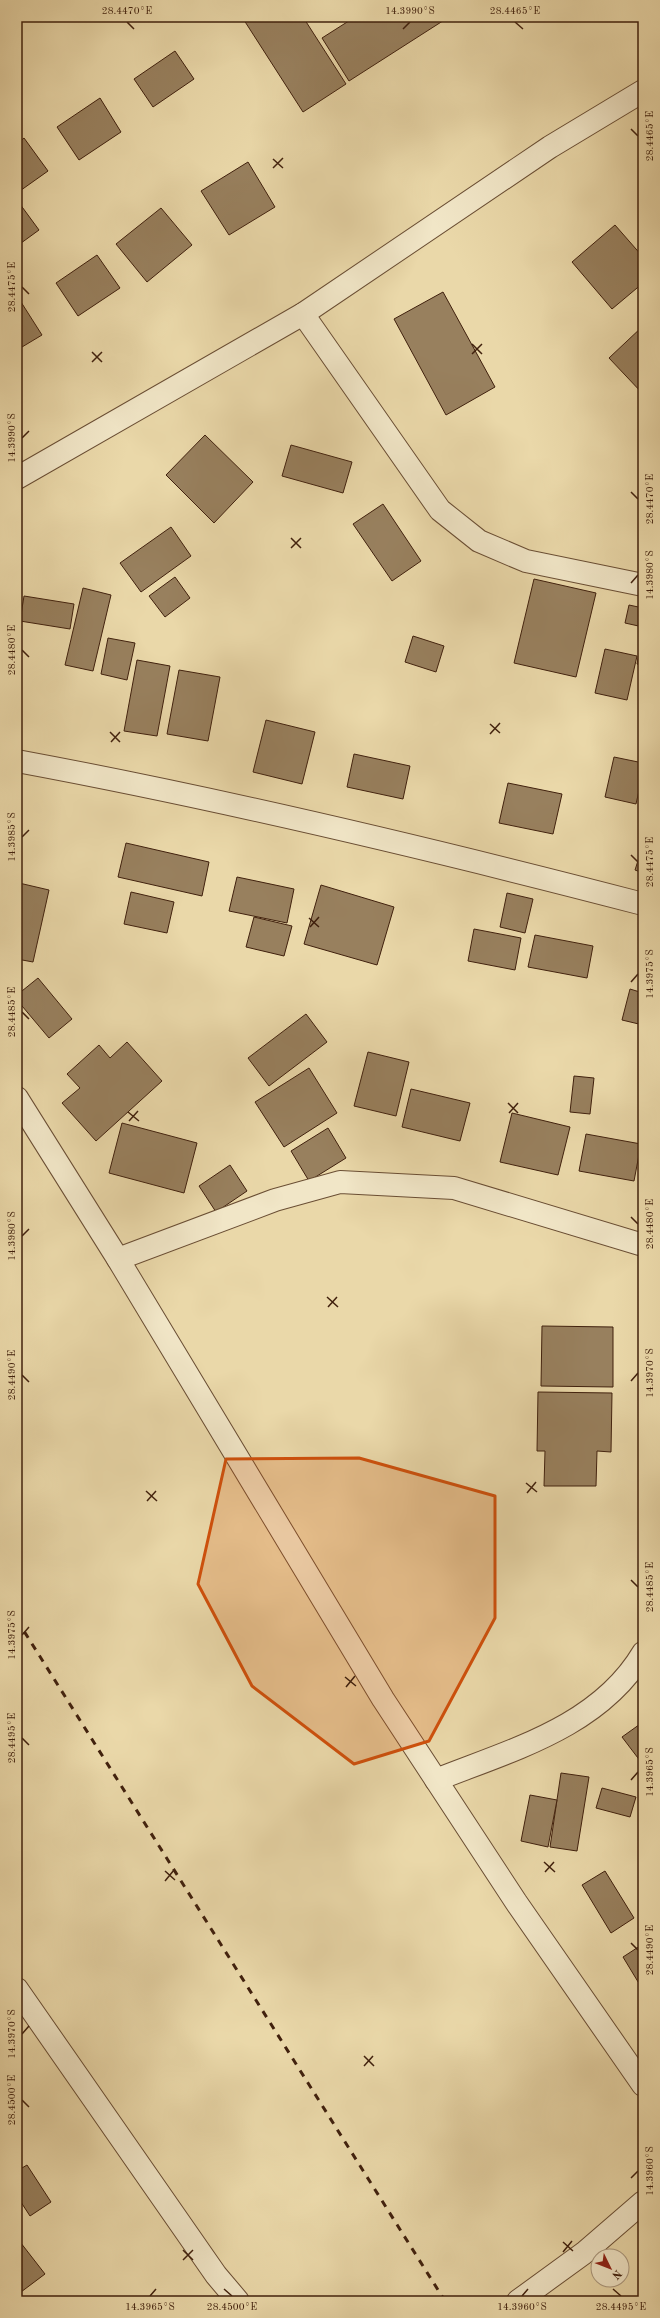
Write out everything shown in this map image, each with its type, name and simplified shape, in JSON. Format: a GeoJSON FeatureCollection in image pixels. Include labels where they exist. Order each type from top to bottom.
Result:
{"type":"FeatureCollection","features":[{"type":"Feature","properties":{"kind":"street"},"geometry":{"type":"LineString","coordinates":[[17,478],[303,314],[550,147],[643,91]]}},
{"type":"Feature","properties":{"kind":"street"},"geometry":{"type":"LineString","coordinates":[[303,314],[440,510],[479,541],[526,561],[643,585]]}},
{"type":"Feature","properties":{"kind":"street"},"geometry":{"type":"LineString","coordinates":[[17,761],[305,821],[478,861],[643,904]]}},
{"type":"Feature","properties":{"kind":"street"},"geometry":{"type":"LineString","coordinates":[[17,1098],[118,1259],[383,1699],[516,1902],[643,2085]]}},
{"type":"Feature","properties":{"kind":"street"},"geometry":{"type":"LineString","coordinates":[[118,1259],[275,1200],[340,1182],[454,1188],[643,1245]]}},
{"type":"Feature","properties":{"kind":"street"},"geometry":{"type":"LineString","coordinates":[[436,1780],[558,1731],[604,1701],[634,1669],[643,1653]]}},
{"type":"Feature","properties":{"kind":"street"},"geometry":{"type":"LineString","coordinates":[[17,1989],[216,2274],[238,2301]]}},
{"type":"Feature","properties":{"kind":"street"},"geometry":{"type":"LineString","coordinates":[[518,2301],[584,2253],[643,2202]]}},
{"type":"Feature","properties":{"kind":"highlighted area"},"geometry":{"type":"Polygon","coordinates":[[[359,1458],[495,1496],[495,1618],[429,1741],[354,1764],[252,1686],[198,1584],[226,1459],[359,1458]]]}},
{"type":"Feature","properties":{"kind":"building"},"geometry":{"type":"Polygon","coordinates":[[[242,17],[303,17],[346,84],[303,112],[242,17]]]}},
{"type":"Feature","properties":{"kind":"building"},"geometry":{"type":"Polygon","coordinates":[[[355,17],[449,17],[349,81],[322,38],[355,17]]]}},
{"type":"Feature","properties":{"kind":"building"},"geometry":{"type":"Polygon","coordinates":[[[175,51],[194,79],[153,107],[134,79],[175,51]]]}},
{"type":"Feature","properties":{"kind":"building"},"geometry":{"type":"Polygon","coordinates":[[[100,98],[121,132],[79,160],[57,127],[100,98]]]}},
{"type":"Feature","properties":{"kind":"building"},"geometry":{"type":"Polygon","coordinates":[[[24,138],[48,171],[17,193],[17,144],[24,138]]]}},
{"type":"Feature","properties":{"kind":"building"},"geometry":{"type":"Polygon","coordinates":[[[248,162],[275,207],[229,235],[201,191],[248,162]]]}},
{"type":"Feature","properties":{"kind":"building"},"geometry":{"type":"Polygon","coordinates":[[[17,200],[39,230],[17,246],[17,200]]]}},
{"type":"Feature","properties":{"kind":"building"},"geometry":{"type":"Polygon","coordinates":[[[161,208],[192,245],[147,282],[116,244],[161,208]]]}},
{"type":"Feature","properties":{"kind":"building"},"geometry":{"type":"Polygon","coordinates":[[[615,225],[643,257],[643,283],[612,309],[572,262],[615,225]]]}},
{"type":"Feature","properties":{"kind":"building"},"geometry":{"type":"Polygon","coordinates":[[[97,255],[120,288],[78,316],[56,283],[97,255]]]}},
{"type":"Feature","properties":{"kind":"building"},"geometry":{"type":"Polygon","coordinates":[[[443,292],[495,387],[446,415],[394,319],[443,292]]]}},
{"type":"Feature","properties":{"kind":"building"},"geometry":{"type":"Polygon","coordinates":[[[21,302],[42,335],[17,350],[17,304],[21,302]]]}},
{"type":"Feature","properties":{"kind":"building"},"geometry":{"type":"Polygon","coordinates":[[[643,326],[643,394],[609,358],[643,326]]]}},
{"type":"Feature","properties":{"kind":"building"},"geometry":{"type":"Polygon","coordinates":[[[205,435],[253,482],[214,523],[166,475],[205,435]]]}},
{"type":"Feature","properties":{"kind":"building"},"geometry":{"type":"Polygon","coordinates":[[[291,445],[352,462],[343,493],[282,476],[291,445]]]}},
{"type":"Feature","properties":{"kind":"building"},"geometry":{"type":"Polygon","coordinates":[[[383,504],[421,561],[392,581],[353,524],[383,504]]]}},
{"type":"Feature","properties":{"kind":"building"},"geometry":{"type":"Polygon","coordinates":[[[171,527],[191,556],[141,592],[120,563],[171,527]]]}},
{"type":"Feature","properties":{"kind":"building"},"geometry":{"type":"Polygon","coordinates":[[[175,577],[190,598],[165,617],[149,596],[175,577]]]}},
{"type":"Feature","properties":{"kind":"building"},"geometry":{"type":"Polygon","coordinates":[[[534,579],[596,593],[576,677],[514,663],[534,579]]]}},
{"type":"Feature","properties":{"kind":"building"},"geometry":{"type":"Polygon","coordinates":[[[83,588],[111,595],[93,671],[65,665],[83,588]]]}},
{"type":"Feature","properties":{"kind":"building"},"geometry":{"type":"Polygon","coordinates":[[[24,596],[74,604],[70,629],[20,621],[24,596]]]}},
{"type":"Feature","properties":{"kind":"building"},"geometry":{"type":"Polygon","coordinates":[[[629,605],[643,608],[643,627],[625,623],[629,605]]]}},
{"type":"Feature","properties":{"kind":"building"},"geometry":{"type":"Polygon","coordinates":[[[413,636],[444,646],[436,672],[405,662],[413,636]]]}},
{"type":"Feature","properties":{"kind":"building"},"geometry":{"type":"Polygon","coordinates":[[[108,638],[135,643],[127,680],[101,674],[108,638]]]}},
{"type":"Feature","properties":{"kind":"building"},"geometry":{"type":"Polygon","coordinates":[[[641,642],[643,643],[643,666],[637,664],[641,642]]]}},
{"type":"Feature","properties":{"kind":"building"},"geometry":{"type":"Polygon","coordinates":[[[605,649],[637,656],[627,700],[595,693],[605,649]]]}},
{"type":"Feature","properties":{"kind":"building"},"geometry":{"type":"Polygon","coordinates":[[[137,660],[170,666],[157,736],[124,731],[137,660]]]}},
{"type":"Feature","properties":{"kind":"building"},"geometry":{"type":"Polygon","coordinates":[[[179,670],[220,677],[208,741],[167,734],[179,670]]]}},
{"type":"Feature","properties":{"kind":"building"},"geometry":{"type":"Polygon","coordinates":[[[266,720],[315,732],[302,784],[253,772],[266,720]]]}},
{"type":"Feature","properties":{"kind":"building"},"geometry":{"type":"Polygon","coordinates":[[[354,754],[410,766],[403,799],[347,787],[354,754]]]}},
{"type":"Feature","properties":{"kind":"building"},"geometry":{"type":"Polygon","coordinates":[[[614,757],[643,763],[643,773],[636,804],[605,797],[614,757]]]}},
{"type":"Feature","properties":{"kind":"building"},"geometry":{"type":"Polygon","coordinates":[[[508,783],[562,794],[553,834],[499,823],[508,783]]]}},
{"type":"Feature","properties":{"kind":"building"},"geometry":{"type":"Polygon","coordinates":[[[126,843],[209,862],[202,896],[118,877],[126,843]]]}},
{"type":"Feature","properties":{"kind":"building"},"geometry":{"type":"Polygon","coordinates":[[[643,845],[643,873],[635,870],[643,845]]]}},
{"type":"Feature","properties":{"kind":"building"},"geometry":{"type":"Polygon","coordinates":[[[237,877],[294,889],[287,923],[229,911],[237,877]]]}},
{"type":"Feature","properties":{"kind":"building"},"geometry":{"type":"Polygon","coordinates":[[[19,883],[49,890],[33,962],[17,959],[17,892],[19,883]]]}},
{"type":"Feature","properties":{"kind":"building"},"geometry":{"type":"Polygon","coordinates":[[[321,885],[394,907],[377,965],[304,944],[321,885]]]}},
{"type":"Feature","properties":{"kind":"building"},"geometry":{"type":"Polygon","coordinates":[[[131,892],[174,902],[167,933],[124,924],[131,892]]]}},
{"type":"Feature","properties":{"kind":"building"},"geometry":{"type":"Polygon","coordinates":[[[507,893],[533,899],[525,933],[500,927],[507,893]]]}},
{"type":"Feature","properties":{"kind":"building"},"geometry":{"type":"Polygon","coordinates":[[[254,917],[292,926],[284,956],[246,947],[254,917]]]}},
{"type":"Feature","properties":{"kind":"building"},"geometry":{"type":"Polygon","coordinates":[[[474,929],[521,938],[515,970],[468,961],[474,929]]]}},
{"type":"Feature","properties":{"kind":"building"},"geometry":{"type":"Polygon","coordinates":[[[535,935],[593,946],[587,978],[528,967],[535,935]]]}},
{"type":"Feature","properties":{"kind":"building"},"geometry":{"type":"Polygon","coordinates":[[[38,978],[72,1019],[49,1038],[17,1000],[17,995],[38,978]]]}},
{"type":"Feature","properties":{"kind":"building"},"geometry":{"type":"Polygon","coordinates":[[[630,989],[643,993],[643,1025],[622,1020],[630,989]]]}},
{"type":"Feature","properties":{"kind":"building"},"geometry":{"type":"Polygon","coordinates":[[[306,1014],[327,1042],[269,1086],[248,1058],[306,1014]]]}},
{"type":"Feature","properties":{"kind":"building"},"geometry":{"type":"Polygon","coordinates":[[[127,1042],[162,1081],[96,1141],[62,1103],[80,1088],[67,1074],[99,1045],[110,1058],[127,1042]]]}},
{"type":"Feature","properties":{"kind":"building"},"geometry":{"type":"Polygon","coordinates":[[[368,1052],[409,1062],[396,1116],[354,1106],[368,1052]]]}},
{"type":"Feature","properties":{"kind":"building"},"geometry":{"type":"Polygon","coordinates":[[[309,1068],[337,1113],[284,1147],[255,1102],[309,1068]]]}},
{"type":"Feature","properties":{"kind":"building"},"geometry":{"type":"Polygon","coordinates":[[[574,1076],[594,1078],[590,1114],[570,1112],[574,1076]]]}},
{"type":"Feature","properties":{"kind":"building"},"geometry":{"type":"Polygon","coordinates":[[[411,1089],[470,1103],[460,1141],[402,1127],[411,1089]]]}},
{"type":"Feature","properties":{"kind":"building"},"geometry":{"type":"Polygon","coordinates":[[[512,1113],[570,1127],[558,1175],[500,1162],[512,1113]]]}},
{"type":"Feature","properties":{"kind":"building"},"geometry":{"type":"Polygon","coordinates":[[[122,1123],[197,1143],[184,1193],[109,1173],[122,1123]]]}},
{"type":"Feature","properties":{"kind":"building"},"geometry":{"type":"Polygon","coordinates":[[[328,1128],[346,1158],[309,1181],[291,1151],[328,1128]]]}},
{"type":"Feature","properties":{"kind":"building"},"geometry":{"type":"Polygon","coordinates":[[[586,1134],[641,1144],[634,1181],[579,1171],[586,1134]]]}},
{"type":"Feature","properties":{"kind":"building"},"geometry":{"type":"Polygon","coordinates":[[[230,1165],[247,1191],[216,1212],[199,1186],[230,1165]]]}},
{"type":"Feature","properties":{"kind":"building"},"geometry":{"type":"Polygon","coordinates":[[[542,1326],[613,1327],[613,1387],[541,1386],[542,1326]]]}},
{"type":"Feature","properties":{"kind":"building"},"geometry":{"type":"Polygon","coordinates":[[[538,1392],[612,1393],[611,1452],[597,1451],[596,1486],[544,1486],[545,1451],[537,1451],[538,1392]]]}},
{"type":"Feature","properties":{"kind":"building"},"geometry":{"type":"Polygon","coordinates":[[[643,1722],[643,1760],[641,1762],[622,1737],[643,1722]]]}},
{"type":"Feature","properties":{"kind":"building"},"geometry":{"type":"Polygon","coordinates":[[[561,1773],[589,1777],[577,1851],[550,1847],[561,1773]]]}},
{"type":"Feature","properties":{"kind":"building"},"geometry":{"type":"Polygon","coordinates":[[[602,1788],[636,1797],[630,1817],[596,1808],[602,1788]]]}},
{"type":"Feature","properties":{"kind":"building"},"geometry":{"type":"Polygon","coordinates":[[[530,1795],[557,1800],[548,1847],[521,1841],[530,1795]]]}},
{"type":"Feature","properties":{"kind":"building"},"geometry":{"type":"Polygon","coordinates":[[[605,1871],[634,1918],[611,1933],[582,1885],[605,1871]]]}},
{"type":"Feature","properties":{"kind":"building"},"geometry":{"type":"Polygon","coordinates":[[[643,1944],[643,1990],[623,1957],[643,1944]]]}},
{"type":"Feature","properties":{"kind":"building"},"geometry":{"type":"Polygon","coordinates":[[[27,2165],[51,2202],[30,2216],[17,2196],[17,2171],[27,2165]]]}},
{"type":"Feature","properties":{"kind":"building"},"geometry":{"type":"Polygon","coordinates":[[[17,2238],[45,2274],[17,2295],[17,2238]]]}},
{"type":"Feature","properties":{"kind":"railway"},"geometry":{"type":"LineString","coordinates":[[17,1620],[445,2301]]}}]}
